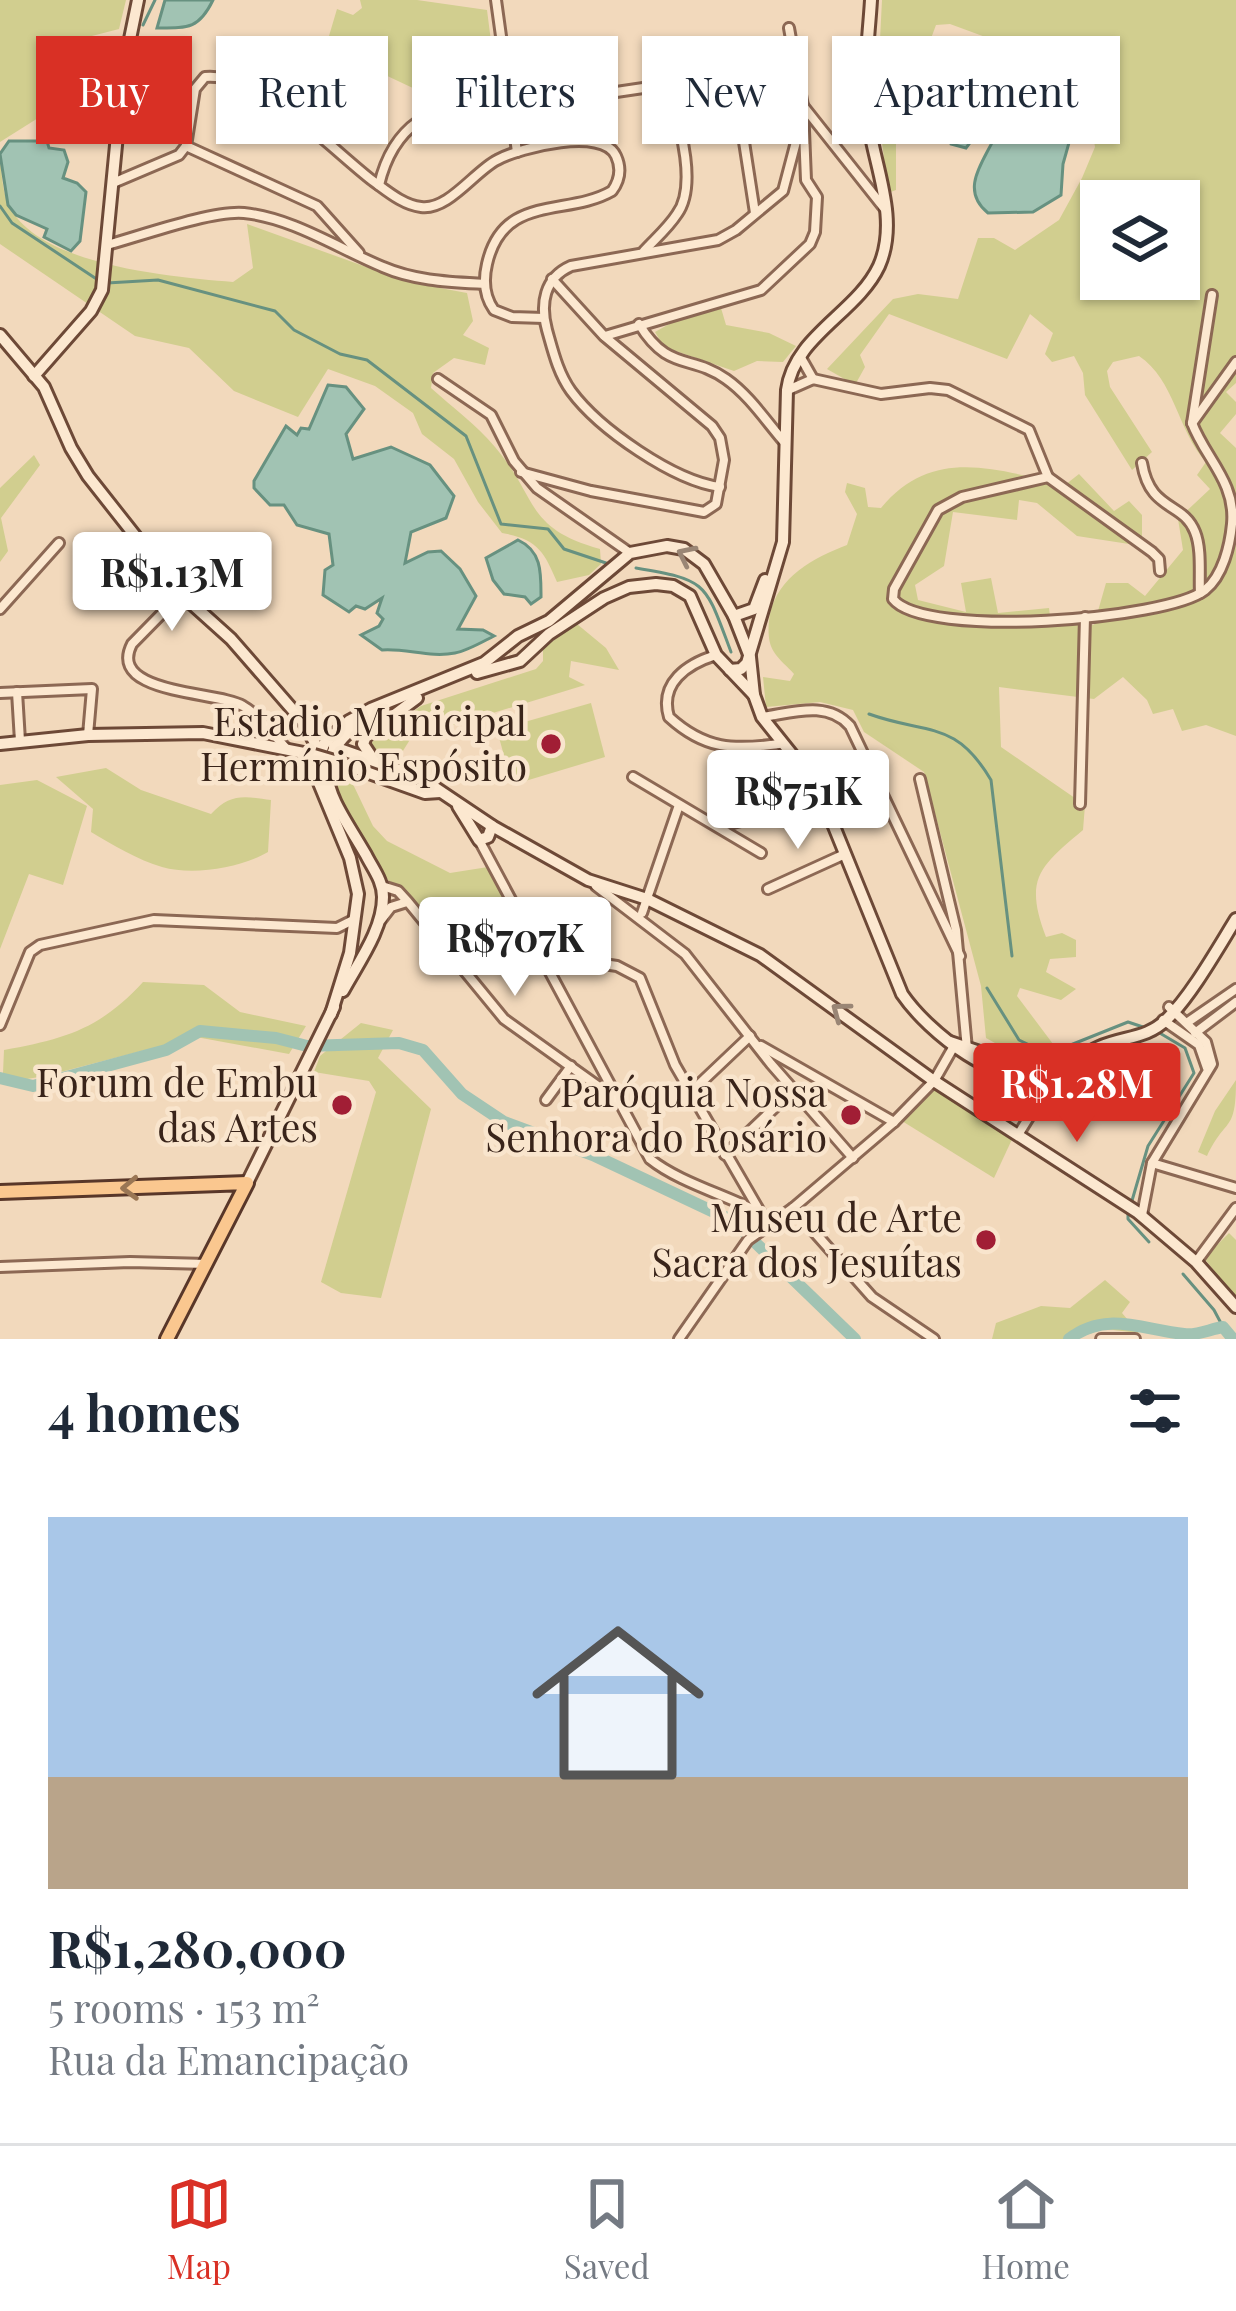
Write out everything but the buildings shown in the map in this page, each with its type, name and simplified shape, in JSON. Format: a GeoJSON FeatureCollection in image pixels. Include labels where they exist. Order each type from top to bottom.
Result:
{"type":"FeatureCollection","features":[{"type":"Feature","properties":{"kind":"main road"},"geometry":{"type":"LineString","coordinates":[[34,376],[98,302],[105,279],[125,54],[138,0]]}},
{"type":"Feature","properties":{"kind":"main road"},"geometry":{"type":"LineString","coordinates":[[730,670],[744,667],[750,657],[780,554],[792,367],[879,265],[885,210],[866,102],[871,0]]}},
{"type":"Feature","properties":{"kind":"main road"},"geometry":{"type":"LineString","coordinates":[[0,335],[44,387],[88,476],[181,594],[231,639],[305,724],[333,741],[419,777],[488,823],[625,899],[647,899],[777,966],[934,1081],[1136,1212],[1196,1262],[1236,1307]]}},
{"type":"Feature","properties":{"kind":"main road"},"geometry":{"type":"LineString","coordinates":[[734,616],[756,605],[784,514]]}},
{"type":"Feature","properties":{"kind":"main road"},"geometry":{"type":"LineString","coordinates":[[317,754],[371,709],[484,663],[518,636],[549,621],[630,553],[667,546],[691,553],[713,577],[750,657],[762,717],[818,788],[902,994],[916,1013],[956,1047],[1022,1076],[1060,1069],[1102,1046],[1158,1025],[1236,919]]}},
{"type":"Feature","properties":{"kind":"main road"},"geometry":{"type":"LineString","coordinates":[[614,567],[618,582],[629,587]]}},
{"type":"Feature","properties":{"kind":"main road"},"geometry":{"type":"LineString","coordinates":[[167,1339],[382,912],[382,886],[329,791],[325,768],[333,741],[372,716],[484,670],[512,664],[592,604],[629,587],[656,584],[682,590],[699,609],[716,655],[754,694]]}},
{"type":"Feature","properties":{"kind":"main road"},"geometry":{"type":"LineString","coordinates":[[518,636],[533,640],[532,653]]}},
{"type":"Feature","properties":{"kind":"main road"},"geometry":{"type":"LineString","coordinates":[[373,759],[363,744],[366,736],[417,698]]}},
{"type":"Feature","properties":{"kind":"main road"},"geometry":{"type":"LineString","coordinates":[[305,724],[317,754],[319,784],[350,857],[358,894],[331,1014]]}},
{"type":"Feature","properties":{"kind":"main road"},"geometry":{"type":"LineString","coordinates":[[0,744],[88,735],[203,733],[317,754],[424,793],[442,792]]}},
{"type":"Feature","properties":{"kind":"main road"},"geometry":{"type":"LineString","coordinates":[[419,777],[424,793]]}},
{"type":"Feature","properties":{"kind":"main road"},"geometry":{"type":"LineString","coordinates":[[455,801],[479,840],[488,837],[488,823]]}},
{"type":"Feature","properties":{"kind":"main road"},"geometry":{"type":"LineString","coordinates":[[470,826],[488,823]]}},
{"type":"Feature","properties":{"kind":"main road"},"geometry":{"type":"LineString","coordinates":[[358,894],[382,886]]}},
{"type":"Feature","properties":{"kind":"main road"},"geometry":{"type":"LineString","coordinates":[[356,919],[361,925],[377,926]]}},
{"type":"Feature","properties":{"kind":"main road"},"geometry":{"type":"LineString","coordinates":[[0,1192],[247,1183]]}},
{"type":"Feature","properties":{"kind":"main road"},"geometry":{"type":"LineString","coordinates":[[230,1184],[240,1197]]}},
{"type":"Feature","properties":{"kind":"main road"},"geometry":{"type":"LineString","coordinates":[[182,1339],[187,1304]]}},
{"type":"Feature","properties":{"kind":"street"},"geometry":{"type":"LineString","coordinates":[[496,0],[500,36]]}},
{"type":"Feature","properties":{"kind":"street"},"geometry":{"type":"LineString","coordinates":[[789,28],[790,36]]}},
{"type":"Feature","properties":{"kind":"street"},"geometry":{"type":"LineString","coordinates":[[112,183],[174,158],[186,146],[197,85],[205,77],[221,78],[287,111],[409,204],[432,207],[479,171],[517,152],[598,140],[615,154],[619,179],[605,195],[524,212],[491,251],[484,284],[489,302],[502,315],[544,318]]}},
{"type":"Feature","properties":{"kind":"street"},"geometry":{"type":"LineString","coordinates":[[618,92],[650,87],[671,98],[686,177],[678,214],[643,252]]}},
{"type":"Feature","properties":{"kind":"street"},"geometry":{"type":"LineString","coordinates":[[808,112],[885,210]]}},
{"type":"Feature","properties":{"kind":"street"},"geometry":{"type":"LineString","coordinates":[[379,185],[388,153],[412,125]]}},
{"type":"Feature","properties":{"kind":"street"},"geometry":{"type":"LineString","coordinates":[[516,144],[517,152]]}},
{"type":"Feature","properties":{"kind":"street"},"geometry":{"type":"LineString","coordinates":[[744,144],[755,215]]}},
{"type":"Feature","properties":{"kind":"street"},"geometry":{"type":"LineString","coordinates":[[720,488],[695,482],[657,462],[582,404],[560,372],[544,318],[544,299],[552,279],[571,266],[718,240],[786,186],[796,144]]}},
{"type":"Feature","properties":{"kind":"street"},"geometry":{"type":"LineString","coordinates":[[604,336],[760,290],[810,244],[818,203],[806,180],[804,144]]}},
{"type":"Feature","properties":{"kind":"street"},"geometry":{"type":"LineString","coordinates":[[186,146],[317,206],[360,254]]}},
{"type":"Feature","properties":{"kind":"street"},"geometry":{"type":"LineString","coordinates":[[106,251],[236,213],[281,224],[384,268],[433,280],[484,284]]}},
{"type":"Feature","properties":{"kind":"street"},"geometry":{"type":"LineString","coordinates":[[521,472],[591,491],[704,512],[713,508],[720,488],[724,449],[712,426],[604,336],[552,279]]}},
{"type":"Feature","properties":{"kind":"street"},"geometry":{"type":"LineString","coordinates":[[1048,477],[962,496],[938,510],[894,589],[893,599],[905,610],[984,623],[1085,617],[1169,603],[1200,593],[1216,578],[1233,520],[1225,482],[1192,423],[1212,295]]}},
{"type":"Feature","properties":{"kind":"street"},"geometry":{"type":"LineString","coordinates":[[639,324],[649,340],[674,359],[717,373],[737,388],[786,444]]}},
{"type":"Feature","properties":{"kind":"street"},"geometry":{"type":"LineString","coordinates":[[800,356],[813,379]]}},
{"type":"Feature","properties":{"kind":"street"},"geometry":{"type":"LineString","coordinates":[[1192,423],[1236,362]]}},
{"type":"Feature","properties":{"kind":"street"},"geometry":{"type":"LineString","coordinates":[[438,379],[491,415],[521,472],[550,499],[630,553]]}},
{"type":"Feature","properties":{"kind":"street"},"geometry":{"type":"LineString","coordinates":[[787,391],[813,379],[869,393],[930,388],[960,394],[1029,430],[1048,477],[1152,552],[1159,559],[1160,571]]}},
{"type":"Feature","properties":{"kind":"street"},"geometry":{"type":"LineString","coordinates":[[1142,463],[1146,485],[1154,496],[1195,531],[1200,593]]}},
{"type":"Feature","properties":{"kind":"street"},"geometry":{"type":"LineString","coordinates":[[613,541],[619,559],[614,567]]}},
{"type":"Feature","properties":{"kind":"street"},"geometry":{"type":"LineString","coordinates":[[0,609],[58,544]]}},
{"type":"Feature","properties":{"kind":"street"},"geometry":{"type":"LineString","coordinates":[[181,594],[133,644],[128,659],[135,673],[170,690],[240,704],[287,749]]}},
{"type":"Feature","properties":{"kind":"street"},"geometry":{"type":"LineString","coordinates":[[1080,803],[1085,617]]}},
{"type":"Feature","properties":{"kind":"street"},"geometry":{"type":"LineString","coordinates":[[716,655],[680,673],[666,700],[669,717],[730,749],[779,744]]}},
{"type":"Feature","properties":{"kind":"street"},"geometry":{"type":"LineString","coordinates":[[0,693],[92,689],[88,735]]}},
{"type":"Feature","properties":{"kind":"street"},"geometry":{"type":"LineString","coordinates":[[17,692],[20,743]]}},
{"type":"Feature","properties":{"kind":"street"},"geometry":{"type":"LineString","coordinates":[[762,717],[818,709],[850,726],[960,956]]}},
{"type":"Feature","properties":{"kind":"street"},"geometry":{"type":"LineString","coordinates":[[633,777],[761,853]]}},
{"type":"Feature","properties":{"kind":"street"},"geometry":{"type":"LineString","coordinates":[[679,1339],[748,1240],[894,1122],[934,1081],[956,1047],[960,956],[920,779]]}},
{"type":"Feature","properties":{"kind":"street"},"geometry":{"type":"LineString","coordinates":[[640,916],[679,805]]}},
{"type":"Feature","properties":{"kind":"street"},"geometry":{"type":"LineString","coordinates":[[719,826],[777,812],[831,818]]}},
{"type":"Feature","properties":{"kind":"street"},"geometry":{"type":"LineString","coordinates":[[479,840],[650,1160],[727,1194],[771,1222]]}},
{"type":"Feature","properties":{"kind":"street"},"geometry":{"type":"LineString","coordinates":[[768,889],[846,854]]}},
{"type":"Feature","properties":{"kind":"street"},"geometry":{"type":"LineString","coordinates":[[382,886],[398,891],[504,1019],[618,1100]]}},
{"type":"Feature","properties":{"kind":"street"},"geometry":{"type":"LineString","coordinates":[[625,899],[685,954],[854,1158]]}},
{"type":"Feature","properties":{"kind":"street"},"geometry":{"type":"LineString","coordinates":[[377,926],[391,907],[408,902]]}},
{"type":"Feature","properties":{"kind":"street"},"geometry":{"type":"LineString","coordinates":[[0,1025],[30,952],[40,945],[154,920],[337,928],[356,919]]}},
{"type":"Feature","properties":{"kind":"street"},"geometry":{"type":"LineString","coordinates":[[542,955],[617,966],[640,978],[663,1042],[762,1214]]}},
{"type":"Feature","properties":{"kind":"street"},"geometry":{"type":"LineString","coordinates":[[1189,1030],[1236,989]]}},
{"type":"Feature","properties":{"kind":"street"},"geometry":{"type":"LineString","coordinates":[[1158,1025],[1189,1030],[1236,1002]]}},
{"type":"Feature","properties":{"kind":"street"},"geometry":{"type":"LineString","coordinates":[[1136,1212],[1152,1163],[1208,1076],[1212,1057],[1174,1006]]}},
{"type":"Feature","properties":{"kind":"street"},"geometry":{"type":"LineString","coordinates":[[692,1092],[752,1039]]}},
{"type":"Feature","properties":{"kind":"street"},"geometry":{"type":"LineString","coordinates":[[752,1039],[894,1122]]}},
{"type":"Feature","properties":{"kind":"street"},"geometry":{"type":"LineString","coordinates":[[546,1100],[571,1066]]}},
{"type":"Feature","properties":{"kind":"street"},"geometry":{"type":"LineString","coordinates":[[1018,1135],[1060,1069]]}},
{"type":"Feature","properties":{"kind":"street"},"geometry":{"type":"LineString","coordinates":[[724,1155],[794,1090]]}},
{"type":"Feature","properties":{"kind":"street"},"geometry":{"type":"LineString","coordinates":[[1152,1163],[1236,1188]]}},
{"type":"Feature","properties":{"kind":"street"},"geometry":{"type":"LineString","coordinates":[[727,1194],[736,1193],[741,1184]]}},
{"type":"Feature","properties":{"kind":"street"},"geometry":{"type":"LineString","coordinates":[[793,1208],[881,1306],[934,1339]]}},
{"type":"Feature","properties":{"kind":"street"},"geometry":{"type":"LineString","coordinates":[[1196,1262],[1236,1208]]}},
{"type":"Feature","properties":{"kind":"street"},"geometry":{"type":"LineString","coordinates":[[0,1267],[207,1264]]}},
{"type":"Feature","properties":{"kind":"street"},"geometry":{"type":"LineString","coordinates":[[1101,1339],[1135,1339]]}},
{"type":"Feature","properties":{"kind":"shaded area"},"geometry":{"type":"Polygon","coordinates":[[[0,0],[126,0],[119,29],[92,36],[36,36],[36,119],[0,142],[0,0]]]}},
{"type":"Feature","properties":{"kind":"shaded area"},"geometry":{"type":"Polygon","coordinates":[[[165,0],[213,0],[203,17],[191,25],[157,28],[165,0]]]}},
{"type":"Feature","properties":{"kind":"shaded area"},"geometry":{"type":"Polygon","coordinates":[[[360,0],[417,0],[487,10],[490,36],[412,36],[412,88],[388,76],[388,36],[329,36],[337,9],[353,15],[362,8],[360,0]]]}},
{"type":"Feature","properties":{"kind":"shaded area"},"geometry":{"type":"Polygon","coordinates":[[[882,0],[1236,0],[1236,383],[1226,392],[1236,402],[1236,414],[1220,433],[1236,448],[1236,736],[1206,725],[1182,731],[1173,709],[1153,714],[1147,700],[1123,677],[1094,699],[999,687],[1001,747],[1085,805],[1083,830],[1046,865],[1036,887],[1046,937],[1062,933],[1076,940],[1076,957],[1050,959],[1046,972],[1076,989],[1061,1000],[1020,988],[1017,996],[1053,1044],[1048,1058],[1036,1060],[986,1038],[981,986],[924,772],[864,732],[853,710],[820,702],[766,707],[763,677],[790,681],[794,674],[772,648],[770,614],[781,589],[799,570],[847,545],[857,514],[845,492],[847,483],[865,488],[868,507],[881,508],[922,476],[967,467],[1065,485],[1079,474],[1114,511],[1129,501],[1142,515],[1142,546],[1077,536],[1037,503],[1019,500],[1017,520],[953,512],[944,566],[915,585],[918,600],[966,612],[961,583],[991,578],[998,613],[1049,608],[1051,625],[1094,625],[1106,583],[1128,583],[1145,596],[1183,550],[1178,519],[1210,489],[1197,475],[1206,462],[1161,378],[1139,356],[1113,362],[1107,371],[1110,387],[1152,452],[1132,470],[1085,395],[1083,373],[1074,356],[1052,362],[1045,354],[1053,333],[1030,314],[1007,359],[889,314],[860,355],[865,367],[855,385],[827,369],[893,299],[918,294],[958,299],[978,238],[994,238],[1015,250],[1059,220],[1080,182],[1080,300],[1200,300],[1200,180],[1081,180],[1095,144],[1120,144],[1120,36],[983,36],[950,24],[936,25],[932,36],[880,36],[882,0]]]}},
{"type":"Feature","properties":{"kind":"shaded area"},"geometry":{"type":"Polygon","coordinates":[[[9,141],[36,141],[64,150],[68,162],[63,178],[86,192],[80,241],[71,251],[44,237],[47,229],[16,215],[8,205],[0,154],[9,141]]]}},
{"type":"Feature","properties":{"kind":"shaded area"},"geometry":{"type":"Polygon","coordinates":[[[882,144],[896,144],[896,190],[888,193],[882,144]]]}},
{"type":"Feature","properties":{"kind":"shaded area"},"geometry":{"type":"Polygon","coordinates":[[[991,144],[1069,144],[1061,195],[1033,212],[988,213],[975,193],[977,173],[991,144]]]}},
{"type":"Feature","properties":{"kind":"shaded area"},"geometry":{"type":"Polygon","coordinates":[[[0,159],[7,200],[24,226],[77,255],[144,272],[233,282],[253,268],[247,224],[408,282],[467,293],[473,321],[463,335],[489,348],[485,365],[454,358],[433,373],[431,388],[495,447],[545,521],[575,541],[600,549],[601,564],[589,575],[557,582],[538,548],[502,533],[454,459],[422,434],[413,413],[375,386],[328,369],[298,417],[234,391],[189,348],[135,336],[0,244],[0,159]]]}},
{"type":"Feature","properties":{"kind":"shaded area"},"geometry":{"type":"Polygon","coordinates":[[[721,308],[726,325],[769,333],[796,346],[783,362],[757,361],[734,371],[664,347],[655,332],[687,314],[721,308]]]}},
{"type":"Feature","properties":{"kind":"shaded area"},"geometry":{"type":"Polygon","coordinates":[[[328,385],[346,387],[364,409],[346,434],[353,459],[391,447],[430,465],[454,496],[446,518],[411,532],[405,563],[441,551],[460,569],[476,596],[458,629],[483,630],[494,636],[446,654],[382,650],[361,635],[383,619],[377,613],[382,598],[349,612],[323,595],[325,570],[333,565],[329,534],[297,525],[284,505],[270,505],[254,488],[254,481],[286,426],[297,435],[301,428],[309,429],[328,385]]]}},
{"type":"Feature","properties":{"kind":"shaded area"},"geometry":{"type":"Polygon","coordinates":[[[34,455],[40,465],[1,518],[8,551],[0,562],[0,488],[34,455]]]}},
{"type":"Feature","properties":{"kind":"shaded area"},"geometry":{"type":"Polygon","coordinates":[[[518,540],[532,550],[538,564],[541,597],[531,604],[525,597],[504,594],[486,558],[518,540]]]}},
{"type":"Feature","properties":{"kind":"shaded area"},"geometry":{"type":"Polygon","coordinates":[[[577,624],[606,648],[619,670],[571,661],[569,677],[585,685],[411,738],[396,762],[371,748],[373,739],[421,706],[536,669],[543,661],[543,648],[577,624]]]}},
{"type":"Feature","properties":{"kind":"shaded area","name":"Estadio Municipal Hermínio Espósito"},"geometry":{"type":"Polygon","coordinates":[[[591,703],[605,757],[512,785],[497,730],[591,703]]]}},
{"type":"Feature","properties":{"kind":"shaded area"},"geometry":{"type":"Polygon","coordinates":[[[106,768],[141,790],[211,814],[238,798],[271,800],[268,852],[231,866],[188,871],[162,867],[126,852],[91,832],[93,809],[56,777],[106,768]]]}},
{"type":"Feature","properties":{"kind":"shaded area"},"geometry":{"type":"Polygon","coordinates":[[[332,776],[350,778],[373,826],[387,841],[450,873],[488,867],[511,915],[496,927],[508,954],[492,967],[485,956],[463,945],[450,949],[383,875],[332,788],[332,776]]]}},
{"type":"Feature","properties":{"kind":"shaded area"},"geometry":{"type":"Polygon","coordinates":[[[37,780],[87,806],[63,885],[29,874],[0,949],[0,785],[37,780]]]}},
{"type":"Feature","properties":{"kind":"shaded area"},"geometry":{"type":"Polygon","coordinates":[[[143,982],[204,985],[240,1012],[306,1026],[289,1054],[196,1037],[45,1076],[21,1080],[3,1073],[4,1050],[80,1030],[112,1011],[143,982]]]}},
{"type":"Feature","properties":{"kind":"shaded area"},"geometry":{"type":"Polygon","coordinates":[[[361,1023],[393,1030],[378,1058],[431,1109],[381,1298],[341,1293],[321,1282],[376,1092],[369,1081],[314,1072],[320,1056],[361,1023]]]}},
{"type":"Feature","properties":{"kind":"shaded area"},"geometry":{"type":"Polygon","coordinates":[[[1236,1080],[1232,1117],[1207,1156],[1198,1152],[1215,1111],[1236,1080]]]}},
{"type":"Feature","properties":{"kind":"shaded area"},"geometry":{"type":"Polygon","coordinates":[[[935,1086],[1014,1135],[994,1178],[902,1121],[935,1086]]]}},
{"type":"Feature","properties":{"kind":"shaded area"},"geometry":{"type":"Polygon","coordinates":[[[1229,1233],[1236,1240],[1236,1299],[1204,1258],[1229,1233]]]}},
{"type":"Feature","properties":{"kind":"shaded area"},"geometry":{"type":"Polygon","coordinates":[[[1105,1280],[1130,1302],[1122,1313],[1139,1333],[1105,1329],[1073,1339],[992,1339],[996,1323],[1041,1306],[1070,1308],[1105,1280]]]}},
{"type":"Feature","properties":{"kind":"waterway"},"geometry":{"type":"LineString","coordinates":[[143,25],[155,0]]}},
{"type":"Feature","properties":{"kind":"waterway"},"geometry":{"type":"LineString","coordinates":[[0,206],[12,223],[98,280]]}},
{"type":"Feature","properties":{"kind":"waterway"},"geometry":{"type":"LineString","coordinates":[[107,283],[158,280],[275,311],[294,330],[340,354],[367,360],[466,436],[501,524],[548,529],[564,549],[606,563]]}},
{"type":"Feature","properties":{"kind":"waterway"},"geometry":{"type":"LineString","coordinates":[[636,568],[678,576],[701,589],[731,652]]}},
{"type":"Feature","properties":{"kind":"waterway"},"geometry":{"type":"LineString","coordinates":[[869,714],[952,738],[991,780],[1012,956]]}},
{"type":"Feature","properties":{"kind":"waterway"},"geometry":{"type":"LineString","coordinates":[[987,988],[1019,1040],[1048,1054],[1128,1022],[1149,1029]]}},
{"type":"Feature","properties":{"kind":"waterway"},"geometry":{"type":"LineString","coordinates":[[0,1078],[33,1086],[166,1050],[200,1031],[276,1038],[307,1046],[399,1043],[423,1050],[462,1094],[504,1122],[593,1155],[733,1221],[855,1339]]}},
{"type":"Feature","properties":{"kind":"waterway"},"geometry":{"type":"LineString","coordinates":[[1131,1204],[1148,1146],[1194,1073],[1185,1048],[1158,1032]]}},
{"type":"Feature","properties":{"kind":"waterway"},"geometry":{"type":"LineString","coordinates":[[1128,1213],[1149,1242]]}},
{"type":"Feature","properties":{"kind":"waterway"},"geometry":{"type":"LineString","coordinates":[[1183,1274],[1223,1327]]}},
{"type":"Feature","properties":{"kind":"waterway"},"geometry":{"type":"LineString","coordinates":[[1069,1339],[1083,1330],[1111,1324],[1189,1334],[1223,1327],[1233,1339]]}},
{"type":"Feature","properties":{"kind":"place","name":"Estadio Municipal Hermínio Espósito"},"geometry":{"type":"Point","coordinates":[551,744]}},
{"type":"Feature","properties":{"kind":"place","name":"Forum de Embu das Artes"},"geometry":{"type":"Point","coordinates":[342,1105]}},
{"type":"Feature","properties":{"kind":"place","name":"Paróquia Nossa Senhora do Rosário"},"geometry":{"type":"Point","coordinates":[851,1115]}},
{"type":"Feature","properties":{"kind":"place","name":"Museu de Arte Sacra dos Jesuítas"},"geometry":{"type":"Point","coordinates":[986,1240]}}]}
